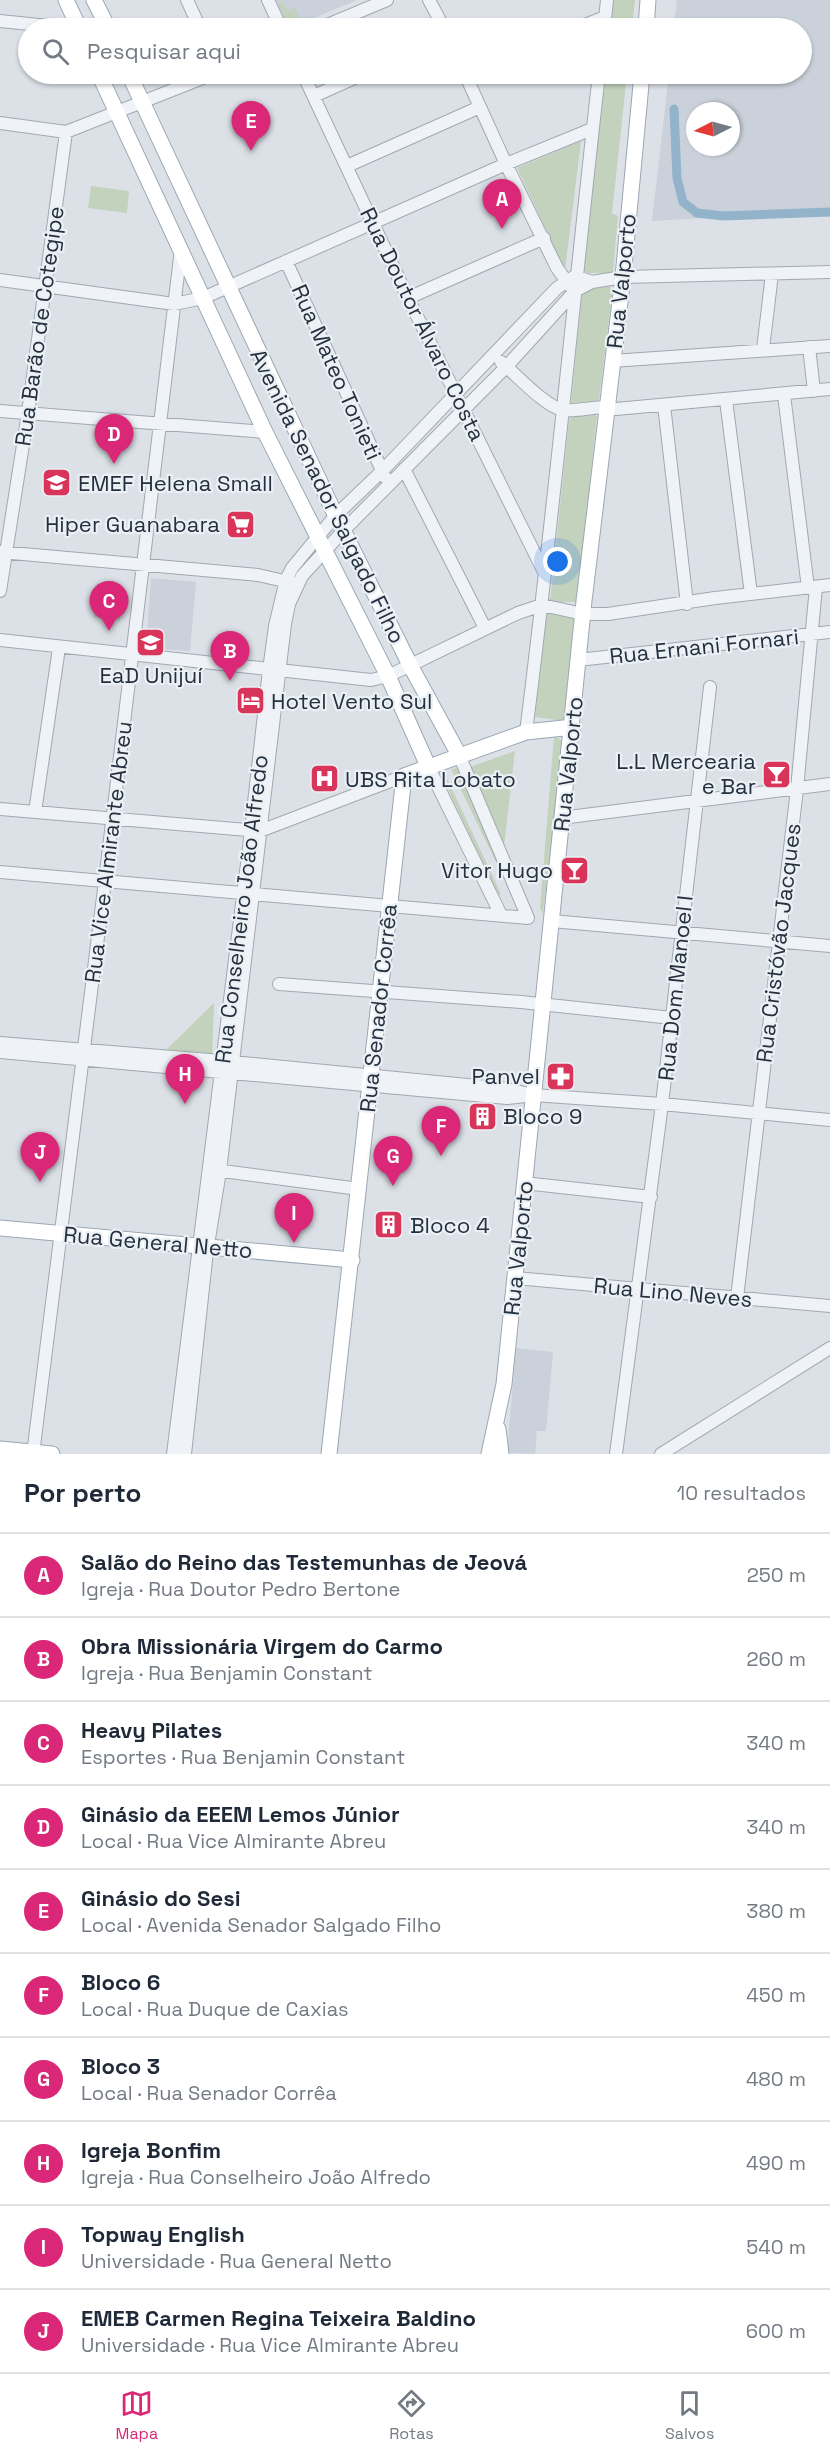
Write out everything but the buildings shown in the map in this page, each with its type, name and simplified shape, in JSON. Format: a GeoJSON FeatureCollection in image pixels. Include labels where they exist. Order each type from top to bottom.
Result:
{"type":"FeatureCollection","features":[{"type":"Feature","properties":{"kind":"main road"},"geometry":{"type":"LineString","coordinates":[[66,0],[74,18]]}},
{"type":"Feature","properties":{"kind":"main road"},"geometry":{"type":"LineString","coordinates":[[94,0],[103,18]]}},
{"type":"Feature","properties":{"kind":"main road"},"geometry":{"type":"LineString","coordinates":[[647,18],[648,0]]}},
{"type":"Feature","properties":{"kind":"main road","name":"Avenida Senador Salgado Filho"},"geometry":{"type":"LineString","coordinates":[[104,84],[265,432],[388,676],[428,766]]}},
{"type":"Feature","properties":{"kind":"main road","name":"Avenida Senador Salgado Filho"},"geometry":{"type":"LineString","coordinates":[[134,84],[335,516],[410,665],[459,755]]}},
{"type":"Feature","properties":{"kind":"main road","name":"Rua Valporto"},"geometry":{"type":"LineString","coordinates":[[489,1454],[504,1384],[561,818],[573,727],[578,660],[606,406],[623,277],[641,84]]}},
{"type":"Feature","properties":{"kind":"main road"},"geometry":{"type":"LineString","coordinates":[[404,776],[526,732],[573,727]]}},
{"type":"Feature","properties":{"kind":"main road","name":"Rua Senador Corrêa"},"geometry":{"type":"LineString","coordinates":[[329,1454],[352,1260],[388,904],[404,776]]}},
{"type":"Feature","properties":{"kind":"main road","name":"Rua General Netto"},"geometry":{"type":"LineString","coordinates":[[0,1228],[352,1260]]}},
{"type":"Feature","properties":{"kind":"main road"},"geometry":{"type":"LineString","coordinates":[[497,1420],[501,1454]]}},
{"type":"Feature","properties":{"kind":"main road"},"geometry":{"type":"LineString","coordinates":[[0,1449],[52,1454]]}},
{"type":"Feature","properties":{"kind":"street"},"geometry":{"type":"LineString","coordinates":[[187,0],[195,18]]}},
{"type":"Feature","properties":{"kind":"street"},"geometry":{"type":"LineString","coordinates":[[268,0],[276,18]]}},
{"type":"Feature","properties":{"kind":"street"},"geometry":{"type":"LineString","coordinates":[[344,18],[387,0]]}},
{"type":"Feature","properties":{"kind":"street"},"geometry":{"type":"LineString","coordinates":[[429,0],[439,18]]}},
{"type":"Feature","properties":{"kind":"street"},"geometry":{"type":"LineString","coordinates":[[605,18],[607,0]]}},
{"type":"Feature","properties":{"kind":"street"},"geometry":{"type":"LineString","coordinates":[[0,21],[18,23]]}},
{"type":"Feature","properties":{"kind":"street"},"geometry":{"type":"LineString","coordinates":[[0,123],[66,132],[187,84]]}},
{"type":"Feature","properties":{"kind":"street","name":"Rua Doutor Álvaro Costa"},"geometry":{"type":"LineString","coordinates":[[308,84],[454,394],[465,410],[545,574]]}},
{"type":"Feature","properties":{"kind":"street"},"geometry":{"type":"LineString","coordinates":[[314,96],[341,84]]}},
{"type":"Feature","properties":{"kind":"street"},"geometry":{"type":"LineString","coordinates":[[470,84],[506,164],[544,238],[575,291]]}},
{"type":"Feature","properties":{"kind":"street","name":"Rua Valporto"},"geometry":{"type":"LineString","coordinates":[[570,279],[598,84]]}},
{"type":"Feature","properties":{"kind":"street"},"geometry":{"type":"LineString","coordinates":[[347,166],[480,106]]}},
{"type":"Feature","properties":{"kind":"street"},"geometry":{"type":"LineString","coordinates":[[0,280],[174,304],[204,298],[506,164],[592,129]]}},
{"type":"Feature","properties":{"kind":"street","name":"Rua Barão de Cotegipe"},"geometry":{"type":"LineString","coordinates":[[0,591],[2,553],[27,413],[66,132]]}},
{"type":"Feature","properties":{"kind":"street"},"geometry":{"type":"LineString","coordinates":[[408,298],[544,238]]}},
{"type":"Feature","properties":{"kind":"street","name":"Rua Vice Almirante Abreu"},"geometry":{"type":"LineString","coordinates":[[33,1453],[84,1054],[181,249]]}},
{"type":"Feature","properties":{"kind":"street","name":"Rua Mateo Tonieti"},"geometry":{"type":"LineString","coordinates":[[286,261],[389,483]]}},
{"type":"Feature","properties":{"kind":"street"},"geometry":{"type":"LineString","coordinates":[[570,279],[592,282],[623,277],[830,272]]}},
{"type":"Feature","properties":{"kind":"street"},"geometry":{"type":"LineString","coordinates":[[763,349],[772,274]]}},
{"type":"Feature","properties":{"kind":"street"},"geometry":{"type":"LineString","coordinates":[[322,543],[335,516],[570,279]]}},
{"type":"Feature","properties":{"kind":"street"},"geometry":{"type":"LineString","coordinates":[[322,543],[344,530],[465,410],[575,291],[592,282]]}},
{"type":"Feature","properties":{"kind":"street","name":"Rua Valporto"},"geometry":{"type":"LineString","coordinates":[[526,732],[542,605],[575,291]]}},
{"type":"Feature","properties":{"kind":"street"},"geometry":{"type":"LineString","coordinates":[[612,361],[830,346]]}},
{"type":"Feature","properties":{"kind":"street"},"geometry":{"type":"LineString","coordinates":[[809,347],[814,391]]}},
{"type":"Feature","properties":{"kind":"street"},"geometry":{"type":"LineString","coordinates":[[493,355],[544,398],[563,410],[606,406],[616,409],[830,390]]}},
{"type":"Feature","properties":{"kind":"street","name":"Rua Cristóvão Jacques"},"geometry":{"type":"LineString","coordinates":[[736,1298],[797,789],[812,635],[812,588],[784,395]]}},
{"type":"Feature","properties":{"kind":"street"},"geometry":{"type":"LineString","coordinates":[[726,400],[751,594]]}},
{"type":"Feature","properties":{"kind":"street"},"geometry":{"type":"LineString","coordinates":[[664,405],[687,604]]}},
{"type":"Feature","properties":{"kind":"street"},"geometry":{"type":"LineString","coordinates":[[0,411],[265,432]]}},
{"type":"Feature","properties":{"kind":"street"},"geometry":{"type":"LineString","coordinates":[[404,469],[485,628]]}},
{"type":"Feature","properties":{"kind":"street","name":"Rua Conselheiro João Alfredo"},"geometry":{"type":"LineString","coordinates":[[185,1454],[191,1353],[203,1246],[215,1170],[274,671],[289,604],[292,568],[322,543]]}},
{"type":"Feature","properties":{"kind":"street"},"geometry":{"type":"LineString","coordinates":[[2,553],[291,582]]}},
{"type":"Feature","properties":{"kind":"street"},"geometry":{"type":"LineString","coordinates":[[0,640],[371,680],[388,676],[518,612],[542,605],[583,614],[608,614],[830,585]]}},
{"type":"Feature","properties":{"kind":"street","name":"Rua Ernani Fornari"},"geometry":{"type":"LineString","coordinates":[[578,660],[830,632]]}},
{"type":"Feature","properties":{"kind":"street"},"geometry":{"type":"LineString","coordinates":[[35,812],[59,648]]}},
{"type":"Feature","properties":{"kind":"street","name":"Rua Dom Manoel I"},"geometry":{"type":"LineString","coordinates":[[616,1454],[651,1197],[710,687]]}},
{"type":"Feature","properties":{"kind":"street","name":"Avenida Senador Salgado Filho"},"geometry":{"type":"LineString","coordinates":[[428,766],[501,915],[528,918],[459,755]]}},
{"type":"Feature","properties":{"kind":"street"},"geometry":{"type":"LineString","coordinates":[[0,808],[255,831],[404,776]]}},
{"type":"Feature","properties":{"kind":"street"},"geometry":{"type":"LineString","coordinates":[[561,818],[830,784]]}},
{"type":"Feature","properties":{"kind":"street"},"geometry":{"type":"LineString","coordinates":[[0,872],[501,915]]}},
{"type":"Feature","properties":{"kind":"street"},"geometry":{"type":"LineString","coordinates":[[552,921],[830,946]]}},
{"type":"Feature","properties":{"kind":"street"},"geometry":{"type":"LineString","coordinates":[[279,984],[543,1004],[672,1018]]}},
{"type":"Feature","properties":{"kind":"street"},"geometry":{"type":"LineString","coordinates":[[0,1043],[52,1052]]}},
{"type":"Feature","properties":{"kind":"street"},"geometry":{"type":"LineString","coordinates":[[0,1052],[84,1054],[371,1081],[508,1089],[533,1095],[662,1104],[830,1120]]}},
{"type":"Feature","properties":{"kind":"street"},"geometry":{"type":"LineString","coordinates":[[215,1170],[359,1189]]}},
{"type":"Feature","properties":{"kind":"street"},"geometry":{"type":"LineString","coordinates":[[524,1184],[651,1197]]}},
{"type":"Feature","properties":{"kind":"street","name":"Rua Lino Neves"},"geometry":{"type":"LineString","coordinates":[[515,1278],[830,1306]]}},
{"type":"Feature","properties":{"kind":"street"},"geometry":{"type":"LineString","coordinates":[[661,1454],[830,1348]]}},
{"type":"Feature","properties":{"kind":"street","name":"Rua Conselheiro João Alfredo"},"geometry":{"type":"LineString","coordinates":[[173,1454],[191,1353]]}},
{"type":"Feature","properties":{"kind":"shaded area"},"geometry":{"type":"Polygon","coordinates":[[[276,0],[357,0],[314,18],[285,18],[276,0]]]}},
{"type":"Feature","properties":{"kind":"shaded area"},"geometry":{"type":"Polygon","coordinates":[[[677,0],[830,0],[830,211],[652,221],[668,84],[812,84],[812,18],[675,18],[677,0]]]}},
{"type":"Feature","properties":{"kind":"shaded area"},"geometry":{"type":"Polygon","coordinates":[[[151,578],[196,582],[190,651],[146,648],[151,578]]]}},
{"type":"Feature","properties":{"kind":"shaded area"},"geometry":{"type":"Polygon","coordinates":[[[96,598],[122,601],[120,620],[94,617],[96,598]]]}},
{"type":"Feature","properties":{"kind":"shaded area"},"geometry":{"type":"Polygon","coordinates":[[[516,1348],[553,1352],[546,1431],[537,1431],[535,1454],[507,1453],[516,1348]]]}},
{"type":"Feature","properties":{"kind":"green space"},"geometry":{"type":"Polygon","coordinates":[[[611,0],[635,0],[633,18],[609,18],[611,0]]]}},
{"type":"Feature","properties":{"kind":"green space"},"geometry":{"type":"Polygon","coordinates":[[[283,2],[288,11],[295,8],[299,18],[284,18],[278,4],[283,2]]]}},
{"type":"Feature","properties":{"kind":"green space"},"geometry":{"type":"Polygon","coordinates":[[[602,84],[626,84],[612,213],[618,216],[613,273],[580,273],[602,84]]]}},
{"type":"Feature","properties":{"kind":"green space"},"geometry":{"type":"Polygon","coordinates":[[[581,141],[565,270],[517,168],[581,141]]]}},
{"type":"Feature","properties":{"kind":"green space"},"geometry":{"type":"Polygon","coordinates":[[[91,186],[129,191],[127,213],[88,208],[91,186]]]}},
{"type":"Feature","properties":{"kind":"green space"},"geometry":{"type":"Polygon","coordinates":[[[606,285],[613,288],[599,399],[596,403],[571,404],[582,295],[584,291],[606,285]]]}},
{"type":"Feature","properties":{"kind":"green space"},"geometry":{"type":"Polygon","coordinates":[[[597,416],[577,602],[550,602],[569,421],[571,417],[597,416]]]}},
{"type":"Feature","properties":{"kind":"green space"},"geometry":{"type":"Polygon","coordinates":[[[547,613],[574,618],[564,721],[535,717],[547,613]]]}},
{"type":"Feature","properties":{"kind":"green space"},"geometry":{"type":"Polygon","coordinates":[[[554,736],[563,741],[543,914],[540,908],[554,736]]]}},
{"type":"Feature","properties":{"kind":"green space"},"geometry":{"type":"Polygon","coordinates":[[[515,751],[504,846],[470,767],[515,751]]]}},
{"type":"Feature","properties":{"kind":"green space"},"geometry":{"type":"Polygon","coordinates":[[[458,768],[508,881],[507,885],[451,769],[458,768]]]}},
{"type":"Feature","properties":{"kind":"green space"},"geometry":{"type":"Polygon","coordinates":[[[444,772],[501,894],[498,895],[440,773],[444,772]]]}},
{"type":"Feature","properties":{"kind":"green space"},"geometry":{"type":"Polygon","coordinates":[[[214,1003],[212,1058],[164,1052],[214,1003]]]}},
{"type":"Feature","properties":{"kind":"waterway"},"geometry":{"type":"LineString","coordinates":[[674,109],[677,178],[683,202],[697,213],[723,216],[830,212]]}},
{"type":"Feature","properties":{"kind":"place","name":"Ginásio do Sesi"},"geometry":{"type":"Point","coordinates":[251,151]}},
{"type":"Feature","properties":{"kind":"place","name":"Salão do Reino das Testemunhas de Jeová"},"geometry":{"type":"Point","coordinates":[502,229]}},
{"type":"Feature","properties":{"kind":"place","name":"Ginásio da EEEM Lemos Júnior"},"geometry":{"type":"Point","coordinates":[114,464]}},
{"type":"Feature","properties":{"kind":"place","name":"EMEF Helena Small"},"geometry":{"type":"Point","coordinates":[57,483]}},
{"type":"Feature","properties":{"kind":"place","name":"Hiper Guanabara"},"geometry":{"type":"Point","coordinates":[241,524]}},
{"type":"Feature","properties":{"kind":"place","name":"Heavy Pilates"},"geometry":{"type":"Point","coordinates":[109,631]}},
{"type":"Feature","properties":{"kind":"place","name":"EaD Unijuí"},"geometry":{"type":"Point","coordinates":[151,643]}},
{"type":"Feature","properties":{"kind":"place","name":"Obra Missionária Virgem do Carmo"},"geometry":{"type":"Point","coordinates":[230,681]}},
{"type":"Feature","properties":{"kind":"place","name":"Hotel Vento Sul"},"geometry":{"type":"Point","coordinates":[250,701]}},
{"type":"Feature","properties":{"kind":"place","name":"L.L Mercearia e Bar"},"geometry":{"type":"Point","coordinates":[777,774]}},
{"type":"Feature","properties":{"kind":"place","name":"UBS Rita Lobato"},"geometry":{"type":"Point","coordinates":[324,779]}},
{"type":"Feature","properties":{"kind":"place","name":"Vitor Hugo"},"geometry":{"type":"Point","coordinates":[574,870]}},
{"type":"Feature","properties":{"kind":"place","name":"Panvel"},"geometry":{"type":"Point","coordinates":[561,1076]}},
{"type":"Feature","properties":{"kind":"place","name":"Igreja Bonfim"},"geometry":{"type":"Point","coordinates":[185,1104]}},
{"type":"Feature","properties":{"kind":"place","name":"Bloco 9"},"geometry":{"type":"Point","coordinates":[482,1116]}},
{"type":"Feature","properties":{"kind":"place","name":"Bloco 6"},"geometry":{"type":"Point","coordinates":[441,1156]}},
{"type":"Feature","properties":{"kind":"place","name":"EMEB Carmen Regina Teixeira Baldino"},"geometry":{"type":"Point","coordinates":[40,1182]}},
{"type":"Feature","properties":{"kind":"place","name":"Bloco 3"},"geometry":{"type":"Point","coordinates":[393,1186]}},
{"type":"Feature","properties":{"kind":"place","name":"Bloco 4"},"geometry":{"type":"Point","coordinates":[389,1225]}},
{"type":"Feature","properties":{"kind":"place","name":"Topway English"},"geometry":{"type":"Point","coordinates":[294,1243]}}]}
